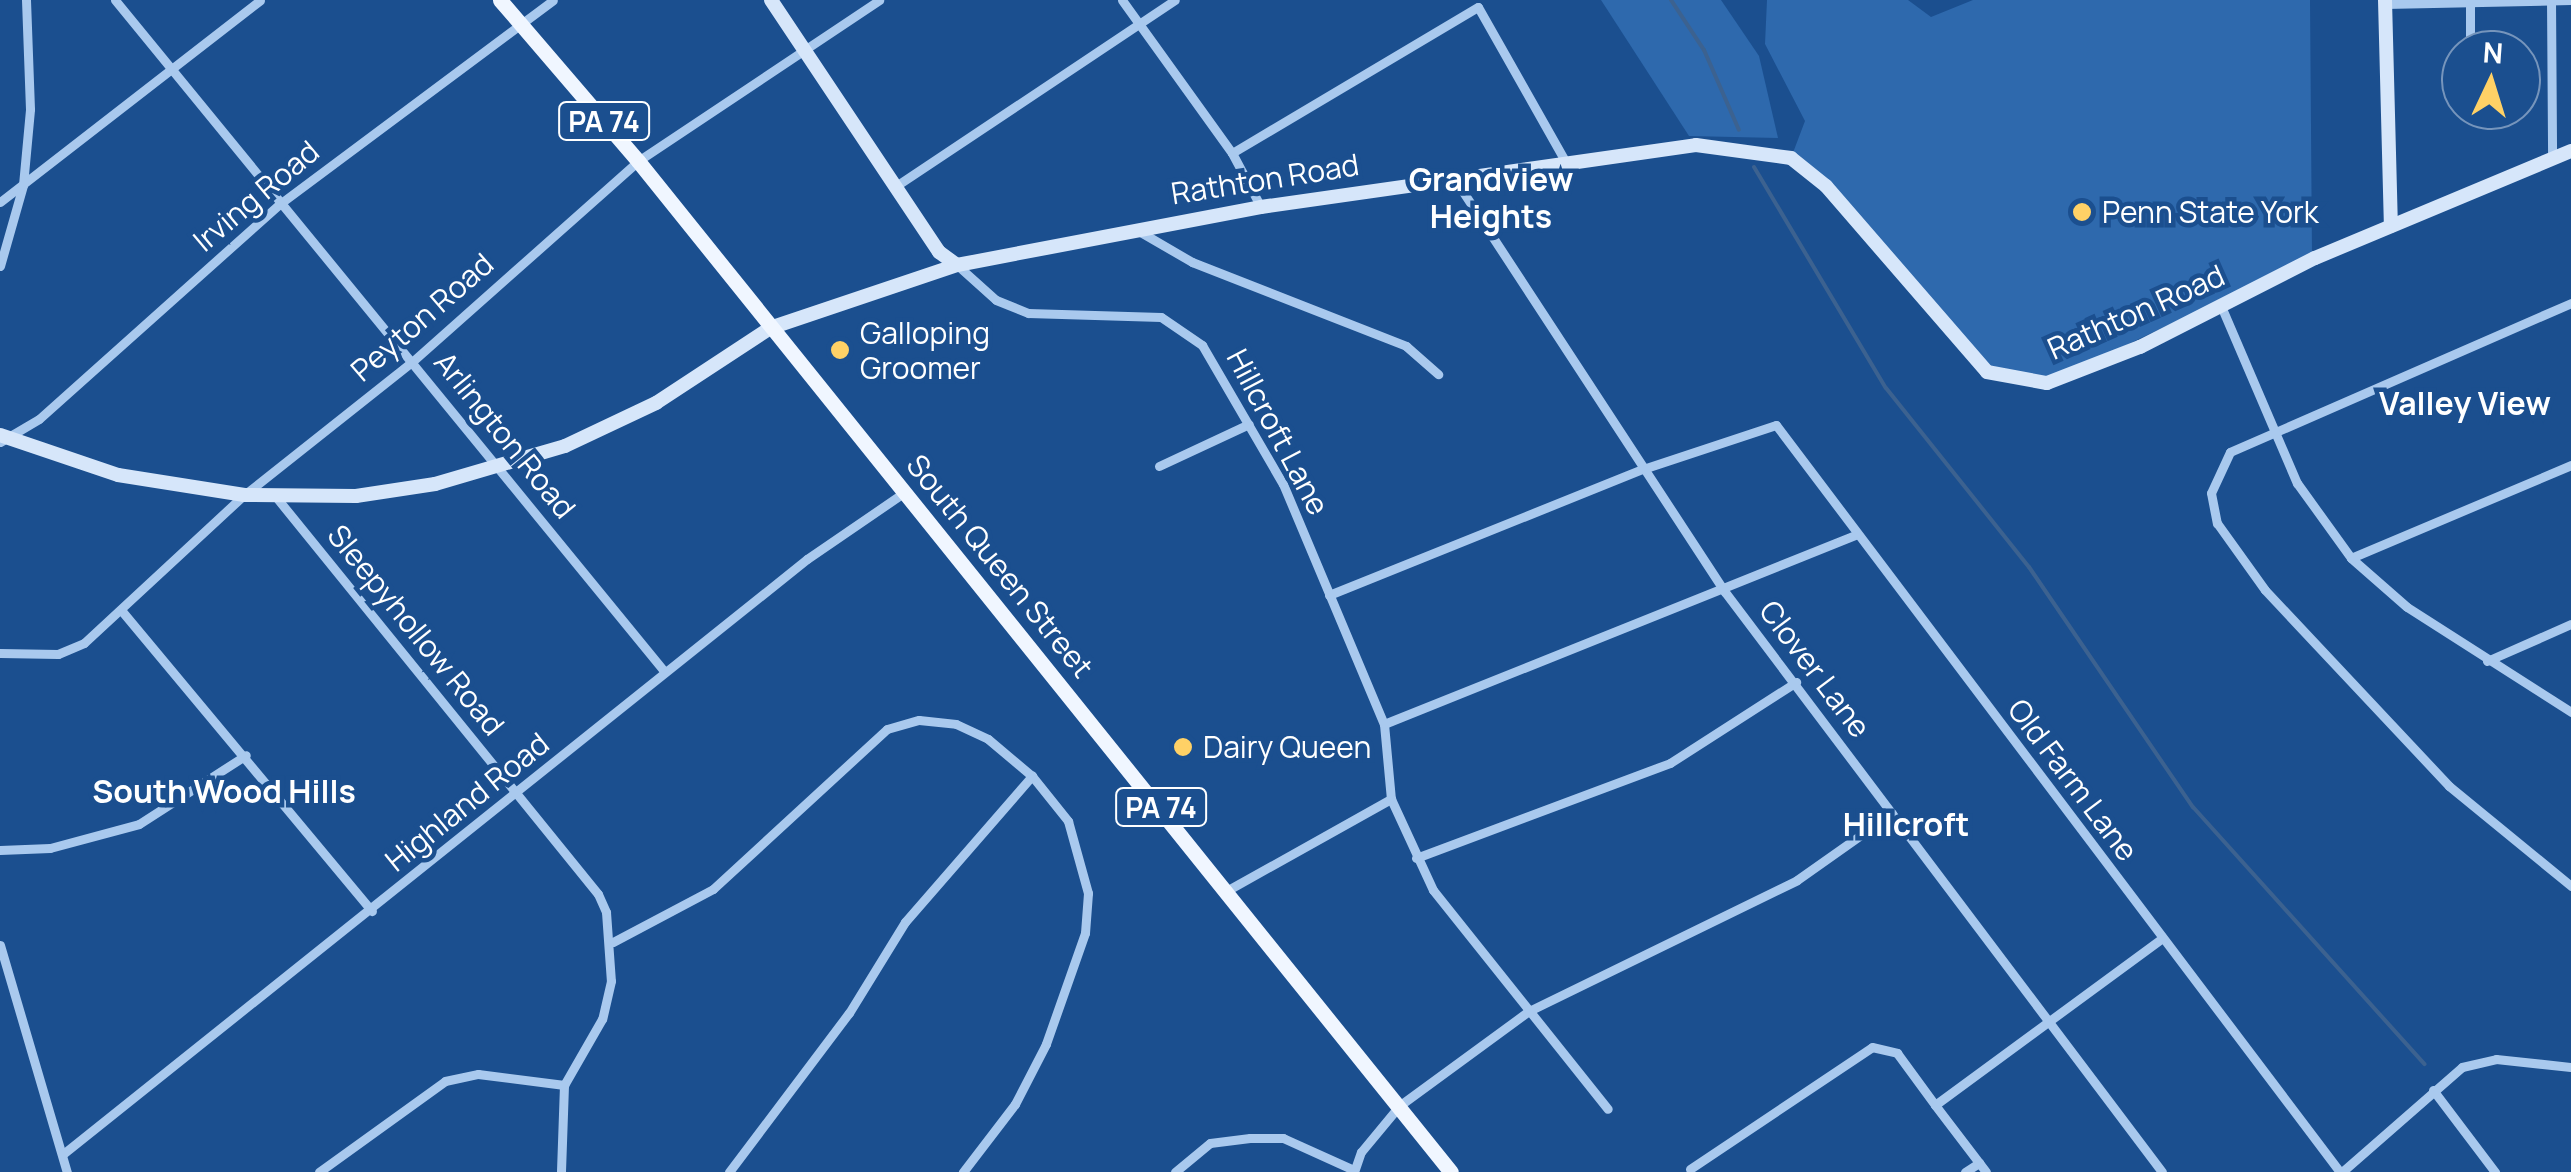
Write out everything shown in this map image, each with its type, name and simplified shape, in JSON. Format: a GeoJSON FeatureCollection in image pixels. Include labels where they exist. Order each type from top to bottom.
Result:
{"type":"FeatureCollection","features":[{"type":"Feature","properties":{"kind":"main road","name":"South Queen Street"},"geometry":{"type":"LineString","coordinates":[[500,0],[638,161],[1228,890],[1450,1172]]}},
{"type":"Feature","properties":{"kind":"street"},"geometry":{"type":"LineString","coordinates":[[0,266],[23,185],[30,109],[26,0]]}},
{"type":"Feature","properties":{"kind":"street","name":"Arlington Road"},"geometry":{"type":"LineString","coordinates":[[116,0],[177,70],[664,672]]}},
{"type":"Feature","properties":{"kind":"street"},"geometry":{"type":"LineString","coordinates":[[0,202],[177,70],[260,0]]}},
{"type":"Feature","properties":{"kind":"street","name":"Irving Road"},"geometry":{"type":"LineString","coordinates":[[3,438],[38,418],[281,203],[553,0]]}},
{"type":"Feature","properties":{"kind":"street"},"geometry":{"type":"LineString","coordinates":[[771,0],[939,252],[957,265]]}},
{"type":"Feature","properties":{"kind":"street","name":"Peyton Road"},"geometry":{"type":"LineString","coordinates":[[0,653],[58,654],[84,643],[244,495],[414,361],[638,161],[801,47],[879,0]]}},
{"type":"Feature","properties":{"kind":"street"},"geometry":{"type":"LineString","coordinates":[[1122,0],[1232,153],[1261,206]]}},
{"type":"Feature","properties":{"kind":"street"},"geometry":{"type":"LineString","coordinates":[[896,186],[1176,0]]}},
{"type":"Feature","properties":{"kind":"street"},"geometry":{"type":"LineString","coordinates":[[2551,0],[2552,159]]}},
{"type":"Feature","properties":{"kind":"street"},"geometry":{"type":"LineString","coordinates":[[2391,226],[2385,2],[2571,0]]}},
{"type":"Feature","properties":{"kind":"street"},"geometry":{"type":"LineString","coordinates":[[2470,1],[2470,30]]}},
{"type":"Feature","properties":{"kind":"street"},"geometry":{"type":"LineString","coordinates":[[1232,153],[1478,7],[1567,164]]}},
{"type":"Feature","properties":{"kind":"street","name":"Rathton Road"},"geometry":{"type":"LineString","coordinates":[[3,438],[118,474],[244,495],[356,496],[499,468],[656,403],[770,328],[957,265],[1261,206],[1696,145],[1792,158],[1826,186],[1987,372],[2047,383],[2106,362],[2391,226],[2571,151]]}},
{"type":"Feature","properties":{"kind":"street","name":"Clover Lane"},"geometry":{"type":"LineString","coordinates":[[1454,178],[1726,592],[2050,1017],[2162,1172]]}},
{"type":"Feature","properties":{"kind":"street"},"geometry":{"type":"LineString","coordinates":[[1135,229],[1192,262],[1406,346],[1438,374]]}},
{"type":"Feature","properties":{"kind":"street","name":"Hillcroft Lane"},"geometry":{"type":"LineString","coordinates":[[957,265],[996,300],[1028,313],[1131,312],[1185,328],[1249,424],[1283,484],[1384,724],[1391,799],[1432,890],[1608,1109]]}},
{"type":"Feature","properties":{"kind":"street"},"geometry":{"type":"LineString","coordinates":[[2571,303],[2230,452],[2211,493],[2217,523],[2235,551],[2449,786],[2571,886]]}},
{"type":"Feature","properties":{"kind":"street"},"geometry":{"type":"LineString","coordinates":[[2221,306],[2297,483],[2351,558],[2407,607],[2571,712]]}},
{"type":"Feature","properties":{"kind":"street"},"geometry":{"type":"LineString","coordinates":[[1159,466],[1249,424]]}},
{"type":"Feature","properties":{"kind":"street","name":"Old Farm Lane"},"geometry":{"type":"LineString","coordinates":[[1642,469],[1766,424],[1776,424],[1855,536],[2341,1172]]}},
{"type":"Feature","properties":{"kind":"street"},"geometry":{"type":"LineString","coordinates":[[2351,558],[2571,465]]}},
{"type":"Feature","properties":{"kind":"street"},"geometry":{"type":"LineString","coordinates":[[1329,595],[1642,469]]}},
{"type":"Feature","properties":{"kind":"street","name":"Highland Road"},"geometry":{"type":"LineString","coordinates":[[63,1154],[518,795],[664,672],[905,492]]}},
{"type":"Feature","properties":{"kind":"street","name":"Sleepyhollow Road"},"geometry":{"type":"LineString","coordinates":[[276,497],[598,894],[613,942],[602,1019],[564,1085],[561,1172]]}},
{"type":"Feature","properties":{"kind":"street"},"geometry":{"type":"LineString","coordinates":[[1384,724],[1726,592],[1855,536]]}},
{"type":"Feature","properties":{"kind":"street"},"geometry":{"type":"LineString","coordinates":[[120,610],[246,755],[372,911]]}},
{"type":"Feature","properties":{"kind":"street"},"geometry":{"type":"LineString","coordinates":[[2488,661],[2571,624]]}},
{"type":"Feature","properties":{"kind":"street"},"geometry":{"type":"LineString","coordinates":[[1416,858],[1670,763],[1796,682]]}},
{"type":"Feature","properties":{"kind":"street"},"geometry":{"type":"LineString","coordinates":[[613,942],[713,889],[887,729],[919,720],[956,724],[997,745],[1032,776],[1068,821],[1088,893],[1085,932],[1046,1044],[1015,1104],[964,1172]]}},
{"type":"Feature","properties":{"kind":"street"},"geometry":{"type":"LineString","coordinates":[[0,850],[50,848],[139,824],[246,755]]}},
{"type":"Feature","properties":{"kind":"street"},"geometry":{"type":"LineString","coordinates":[[729,1172],[849,1013],[904,922],[1032,776]]}},
{"type":"Feature","properties":{"kind":"street"},"geometry":{"type":"LineString","coordinates":[[1228,890],[1391,799]]}},
{"type":"Feature","properties":{"kind":"street"},"geometry":{"type":"LineString","coordinates":[[1175,1172],[1210,1143],[1250,1138],[1283,1138],[1354,1171],[1398,1106],[1529,1011],[1797,880],[1892,813]]}},
{"type":"Feature","properties":{"kind":"street"},"geometry":{"type":"LineString","coordinates":[[1936,1104],[2162,938]]}},
{"type":"Feature","properties":{"kind":"street"},"geometry":{"type":"LineString","coordinates":[[0,945],[67,1172]]}},
{"type":"Feature","properties":{"kind":"street"},"geometry":{"type":"LineString","coordinates":[[1690,1169],[1872,1047],[1897,1053],[1982,1168],[1965,1172]]}},
{"type":"Feature","properties":{"kind":"street"},"geometry":{"type":"LineString","coordinates":[[2341,1172],[2462,1068],[2496,1059],[2571,1068]]}},
{"type":"Feature","properties":{"kind":"street"},"geometry":{"type":"LineString","coordinates":[[320,1172],[445,1081],[478,1074],[564,1085]]}},
{"type":"Feature","properties":{"kind":"street"},"geometry":{"type":"LineString","coordinates":[[2433,1090],[2495,1172]]}},
{"type":"Feature","properties":{"kind":"shaded area"},"geometry":{"type":"Polygon","coordinates":[[[1601,0],[1721,0],[1759,56],[1778,138],[1689,136],[1601,0]]]}},
{"type":"Feature","properties":{"kind":"shaded area","name":"Penn State York"},"geometry":{"type":"Polygon","coordinates":[[[1767,0],[1908,0],[1931,17],[1973,0],[2310,0],[2312,256],[2047,383],[1987,372],[1791,158],[1805,121],[1765,44],[1767,0]]]}},
{"type":"Feature","properties":{"kind":"waterway"},"geometry":{"type":"LineString","coordinates":[[1671,0],[1704,50],[1739,130]]}},
{"type":"Feature","properties":{"kind":"waterway"},"geometry":{"type":"LineString","coordinates":[[1754,167],[1886,388],[2029,567],[2193,807],[2424,1064]]}},
{"type":"Feature","properties":{"kind":"place","name":"Penn State York"},"geometry":{"type":"Point","coordinates":[2082,212]}},
{"type":"Feature","properties":{"kind":"place","name":"Galloping Groomer"},"geometry":{"type":"Point","coordinates":[840,350]}},
{"type":"Feature","properties":{"kind":"place","name":"Dairy Queen"},"geometry":{"type":"Point","coordinates":[1183,747]}},
{"type":"Feature","properties":{"kind":"district","name":"Grandview Heights"},"geometry":{"type":"Point","coordinates":[1491,198]}},
{"type":"Feature","properties":{"kind":"district","name":"Valley View"},"geometry":{"type":"Point","coordinates":[2465,403]}},
{"type":"Feature","properties":{"kind":"district","name":"South Wood Hills"},"geometry":{"type":"Point","coordinates":[224,791]}},
{"type":"Feature","properties":{"kind":"district","name":"Hillcroft"},"geometry":{"type":"Point","coordinates":[1906,824]}}]}
